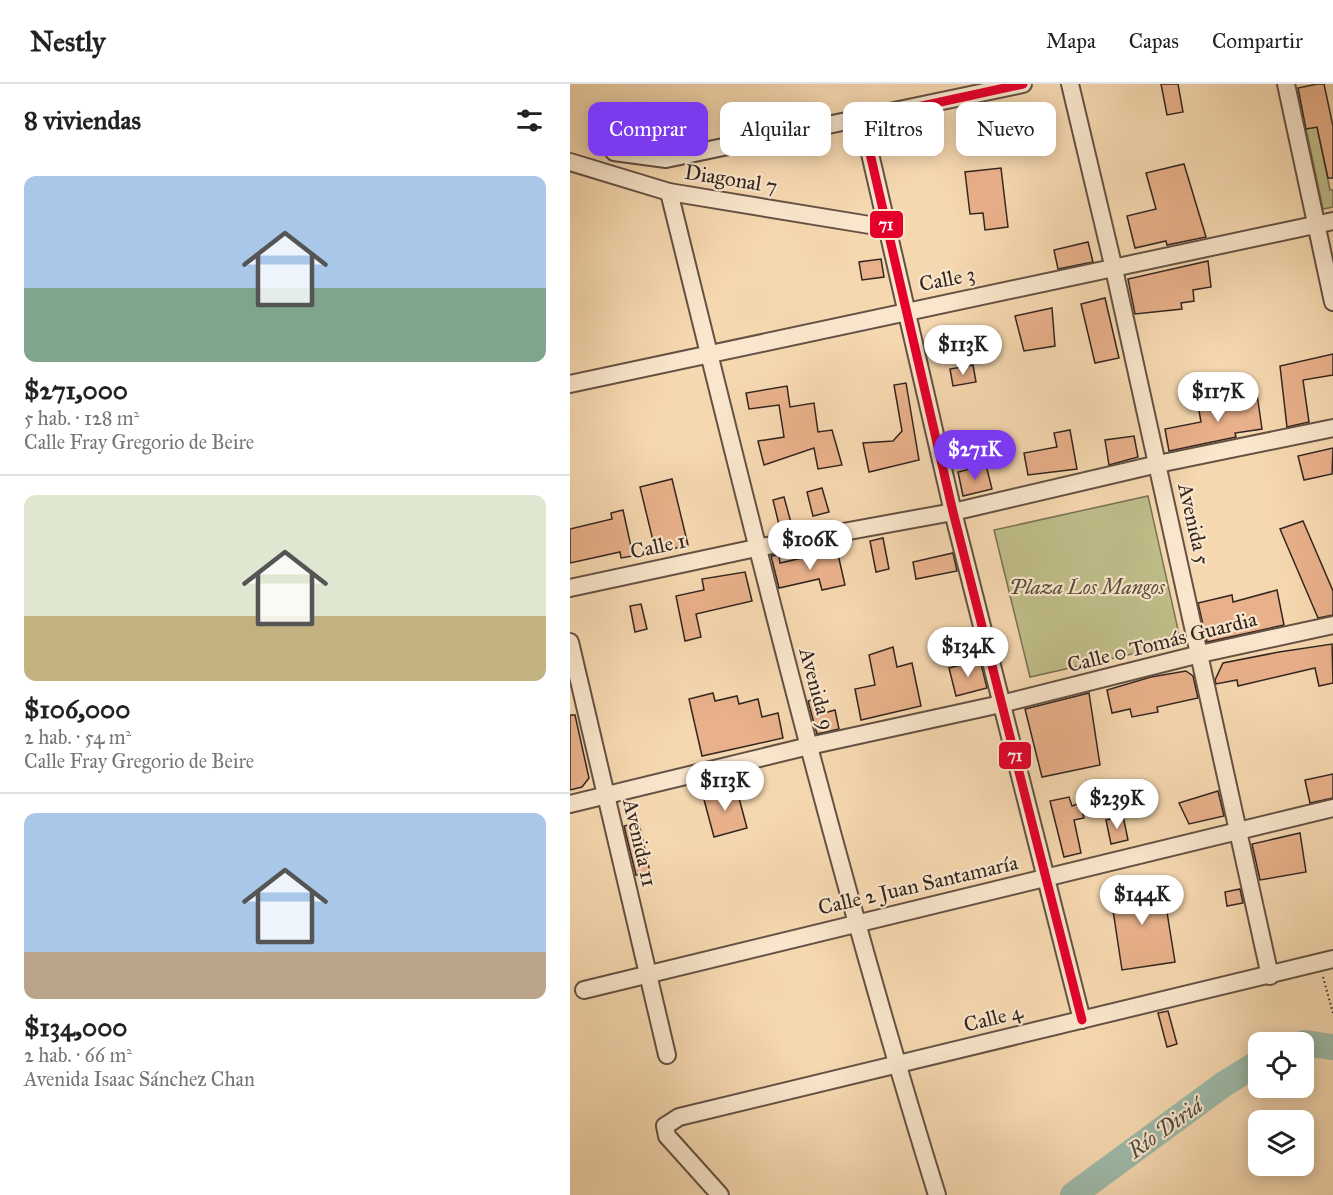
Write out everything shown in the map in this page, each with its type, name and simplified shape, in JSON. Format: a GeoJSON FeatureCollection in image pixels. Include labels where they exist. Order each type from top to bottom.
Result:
{"type":"FeatureCollection","features":[{"type":"Feature","properties":{"kind":"street","name":"Avenida 5"},"geometry":{"type":"LineString","coordinates":[[1070,84],[1158,465],[1270,976]]}},
{"type":"Feature","properties":{"kind":"street"},"geometry":{"type":"LineString","coordinates":[[1286,84],[1333,302]]}},
{"type":"Feature","properties":{"kind":"street"},"geometry":{"type":"LineString","coordinates":[[937,102],[1012,85]]}},
{"type":"Feature","properties":{"kind":"street"},"geometry":{"type":"LineString","coordinates":[[708,150],[843,123]]}},
{"type":"Feature","properties":{"kind":"street"},"geometry":{"type":"LineString","coordinates":[[644,156],[666,159],[681,156]]}},
{"type":"Feature","properties":{"kind":"street"},"geometry":{"type":"LineString","coordinates":[[871,156],[953,512],[1082,1020]]}},
{"type":"Feature","properties":{"kind":"street","name":"Diagonal 7"},"geometry":{"type":"LineString","coordinates":[[570,162],[669,192],[888,228]]}},
{"type":"Feature","properties":{"kind":"street","name":"Avenida 9"},"geometry":{"type":"LineString","coordinates":[[669,192],[756,548],[896,1065],[937,1195]]}},
{"type":"Feature","properties":{"kind":"street","name":"Calle 3"},"geometry":{"type":"LineString","coordinates":[[570,384],[1333,221]]}},
{"type":"Feature","properties":{"kind":"street","name":"Calle 1"},"geometry":{"type":"LineString","coordinates":[[570,588],[756,548],[953,512],[1158,465],[1333,429]]}},
{"type":"Feature","properties":{"kind":"street","name":"Calle 0 Tomás Guardia"},"geometry":{"type":"LineString","coordinates":[[809,746],[1001,704],[1200,654],[1333,624]]}},
{"type":"Feature","properties":{"kind":"street","name":"Avenida 11"},"geometry":{"type":"LineString","coordinates":[[570,642],[667,1055]]}},
{"type":"Feature","properties":{"kind":"street"},"geometry":{"type":"LineString","coordinates":[[570,804],[809,746]]}},
{"type":"Feature","properties":{"kind":"street","name":"Calle 2 Juan Santamaría"},"geometry":{"type":"LineString","coordinates":[[584,990],[1333,808]]}},
{"type":"Feature","properties":{"kind":"street","name":"Calle 4"},"geometry":{"type":"LineString","coordinates":[[720,1195],[667,1136],[665,1126],[679,1117],[1326,961]]}},
{"type":"Feature","properties":{"kind":"path"},"geometry":{"type":"LineString","coordinates":[[1326,961],[1333,1013]]}},
{"type":"Feature","properties":{"kind":"green space"},"geometry":{"type":"Polygon","coordinates":[[[1317,127],[1330,190],[1333,190],[1333,207],[1323,209],[1306,129],[1317,127]]]}},
{"type":"Feature","properties":{"kind":"green space","name":"Plaza Los Mangos"},"geometry":{"type":"Polygon","coordinates":[[[1148,496],[1181,643],[1030,677],[994,530],[1148,496]]]}},
{"type":"Feature","properties":{"kind":"building"},"geometry":{"type":"Polygon","coordinates":[[[1161,84],[1178,84],[1183,112],[1167,115],[1161,84]]]}},
{"type":"Feature","properties":{"kind":"building"},"geometry":{"type":"Polygon","coordinates":[[[1324,84],[1333,126],[1333,178],[1328,178],[1317,127],[1306,129],[1298,88],[1324,84]]]}},
{"type":"Feature","properties":{"kind":"building"},"geometry":{"type":"Polygon","coordinates":[[[1184,164],[1206,237],[1167,245],[1166,241],[1135,248],[1127,216],[1156,209],[1146,173],[1184,164]]]}},
{"type":"Feature","properties":{"kind":"building"},"geometry":{"type":"Polygon","coordinates":[[[1001,168],[1008,227],[985,230],[983,213],[970,214],[965,172],[1001,168]]]}},
{"type":"Feature","properties":{"kind":"building"},"geometry":{"type":"Polygon","coordinates":[[[1088,242],[1093,262],[1058,269],[1054,250],[1088,242]]]}},
{"type":"Feature","properties":{"kind":"building"},"geometry":{"type":"Polygon","coordinates":[[[881,259],[884,277],[862,280],[859,262],[881,259]]]}},
{"type":"Feature","properties":{"kind":"building"},"geometry":{"type":"Polygon","coordinates":[[[1208,261],[1211,287],[1193,290],[1194,301],[1181,303],[1182,309],[1135,314],[1128,279],[1208,261]]]}},
{"type":"Feature","properties":{"kind":"building"},"geometry":{"type":"Polygon","coordinates":[[[1105,298],[1119,358],[1095,363],[1081,304],[1105,298]]]}},
{"type":"Feature","properties":{"kind":"building"},"geometry":{"type":"Polygon","coordinates":[[[1052,308],[1055,346],[1024,351],[1015,316],[1052,308]]]}},
{"type":"Feature","properties":{"kind":"building"},"geometry":{"type":"Polygon","coordinates":[[[1333,354],[1333,375],[1303,380],[1309,422],[1287,427],[1280,366],[1333,354]]]}},
{"type":"Feature","properties":{"kind":"building"},"geometry":{"type":"Polygon","coordinates":[[[973,365],[976,382],[953,386],[950,369],[973,365]]]}},
{"type":"Feature","properties":{"kind":"building"},"geometry":{"type":"Polygon","coordinates":[[[906,383],[919,460],[869,472],[863,443],[893,441],[902,431],[894,385],[906,383]]]}},
{"type":"Feature","properties":{"kind":"building"},"geometry":{"type":"Polygon","coordinates":[[[787,386],[790,407],[814,403],[818,432],[832,430],[842,465],[818,469],[814,448],[764,465],[758,441],[784,437],[779,405],[749,409],[746,393],[787,386]]]}},
{"type":"Feature","properties":{"kind":"building"},"geometry":{"type":"Polygon","coordinates":[[[1257,394],[1262,429],[1235,433],[1236,437],[1169,451],[1165,429],[1201,422],[1198,405],[1257,394]]]}},
{"type":"Feature","properties":{"kind":"building"},"geometry":{"type":"Polygon","coordinates":[[[1070,430],[1077,469],[1028,475],[1024,453],[1057,447],[1054,433],[1070,430]]]}},
{"type":"Feature","properties":{"kind":"building"},"geometry":{"type":"Polygon","coordinates":[[[1134,436],[1138,457],[1109,465],[1105,440],[1134,436]]]}},
{"type":"Feature","properties":{"kind":"building"},"geometry":{"type":"Polygon","coordinates":[[[1333,448],[1332,474],[1304,480],[1298,456],[1333,448]]]}},
{"type":"Feature","properties":{"kind":"building"},"geometry":{"type":"Polygon","coordinates":[[[986,465],[992,489],[963,496],[958,472],[986,465]]]}},
{"type":"Feature","properties":{"kind":"building"},"geometry":{"type":"Polygon","coordinates":[[[672,479],[688,545],[656,553],[640,487],[672,479]]]}},
{"type":"Feature","properties":{"kind":"building"},"geometry":{"type":"Polygon","coordinates":[[[822,488],[829,512],[813,516],[807,492],[822,488]]]}},
{"type":"Feature","properties":{"kind":"building"},"geometry":{"type":"Polygon","coordinates":[[[784,497],[793,530],[781,533],[773,500],[784,497]]]}},
{"type":"Feature","properties":{"kind":"building"},"geometry":{"type":"Polygon","coordinates":[[[623,510],[633,556],[621,558],[620,552],[570,563],[570,529],[612,519],[611,513],[623,510]]]}},
{"type":"Feature","properties":{"kind":"building"},"geometry":{"type":"Polygon","coordinates":[[[1303,521],[1333,591],[1333,615],[1318,618],[1280,529],[1303,521]]]}},
{"type":"Feature","properties":{"kind":"building"},"geometry":{"type":"Polygon","coordinates":[[[883,538],[889,569],[876,572],[870,541],[883,538]]]}},
{"type":"Feature","properties":{"kind":"building"},"geometry":{"type":"Polygon","coordinates":[[[837,550],[845,585],[822,590],[819,579],[779,588],[771,556],[779,555],[780,563],[837,550]]]}},
{"type":"Feature","properties":{"kind":"building"},"geometry":{"type":"Polygon","coordinates":[[[953,553],[957,571],[916,579],[913,562],[953,553]]]}},
{"type":"Feature","properties":{"kind":"building"},"geometry":{"type":"Polygon","coordinates":[[[745,572],[752,601],[696,614],[701,637],[685,641],[676,596],[704,590],[702,579],[745,572]]]}},
{"type":"Feature","properties":{"kind":"building"},"geometry":{"type":"Polygon","coordinates":[[[1277,590],[1284,625],[1207,642],[1198,603],[1232,595],[1233,602],[1277,590]]]}},
{"type":"Feature","properties":{"kind":"building"},"geometry":{"type":"Polygon","coordinates":[[[641,604],[647,629],[635,632],[630,606],[641,604]]]}},
{"type":"Feature","properties":{"kind":"building"},"geometry":{"type":"Polygon","coordinates":[[[1332,644],[1333,683],[1319,686],[1315,668],[1238,686],[1237,680],[1216,684],[1215,680],[1223,663],[1332,644]]]}},
{"type":"Feature","properties":{"kind":"building"},"geometry":{"type":"Polygon","coordinates":[[[893,647],[897,667],[912,663],[921,706],[861,720],[855,689],[875,685],[869,655],[893,647]]]}},
{"type":"Feature","properties":{"kind":"building"},"geometry":{"type":"Polygon","coordinates":[[[980,660],[987,688],[956,696],[949,668],[980,660]]]}},
{"type":"Feature","properties":{"kind":"building"},"geometry":{"type":"Polygon","coordinates":[[[1186,671],[1193,676],[1198,698],[1157,707],[1158,712],[1132,717],[1130,709],[1112,713],[1107,690],[1151,677],[1186,671]]]}},
{"type":"Feature","properties":{"kind":"building"},"geometry":{"type":"Polygon","coordinates":[[[713,693],[715,701],[737,696],[739,704],[758,699],[762,717],[778,713],[783,738],[702,756],[689,699],[713,693]]]}},
{"type":"Feature","properties":{"kind":"building"},"geometry":{"type":"Polygon","coordinates":[[[1089,693],[1100,765],[1042,777],[1025,709],[1089,693]]]}},
{"type":"Feature","properties":{"kind":"building"},"geometry":{"type":"Polygon","coordinates":[[[820,698],[824,713],[835,710],[839,729],[817,734],[808,701],[820,698]]]}},
{"type":"Feature","properties":{"kind":"building"},"geometry":{"type":"Polygon","coordinates":[[[570,715],[575,715],[589,778],[582,787],[570,790],[570,715]]]}},
{"type":"Feature","properties":{"kind":"building"},"geometry":{"type":"Polygon","coordinates":[[[1333,774],[1333,798],[1310,803],[1305,780],[1333,774]]]}},
{"type":"Feature","properties":{"kind":"building"},"geometry":{"type":"Polygon","coordinates":[[[736,787],[747,828],[714,837],[703,796],[736,787]]]}},
{"type":"Feature","properties":{"kind":"building"},"geometry":{"type":"Polygon","coordinates":[[[1218,791],[1224,816],[1189,824],[1179,803],[1218,791]]]}},
{"type":"Feature","properties":{"kind":"building"},"geometry":{"type":"Polygon","coordinates":[[[1069,797],[1072,806],[1080,803],[1084,818],[1074,820],[1081,853],[1064,857],[1050,801],[1069,797]]]}},
{"type":"Feature","properties":{"kind":"building"},"geometry":{"type":"Polygon","coordinates":[[[1123,816],[1128,840],[1111,844],[1106,820],[1123,816]]]}},
{"type":"Feature","properties":{"kind":"building"},"geometry":{"type":"Polygon","coordinates":[[[639,823],[650,872],[636,875],[624,826],[639,823]]]}},
{"type":"Feature","properties":{"kind":"building"},"geometry":{"type":"Polygon","coordinates":[[[1300,833],[1306,872],[1260,880],[1252,844],[1300,833]]]}},
{"type":"Feature","properties":{"kind":"building"},"geometry":{"type":"Polygon","coordinates":[[[1162,881],[1175,962],[1122,970],[1110,890],[1162,881]]]}},
{"type":"Feature","properties":{"kind":"building"},"geometry":{"type":"Polygon","coordinates":[[[1240,889],[1243,903],[1227,906],[1225,892],[1240,889]]]}},
{"type":"Feature","properties":{"kind":"building"},"geometry":{"type":"Polygon","coordinates":[[[1168,1011],[1177,1044],[1167,1047],[1158,1013],[1168,1011]]]}},
{"type":"Feature","properties":{"kind":"waterway","name":"Río Diriá"},"geometry":{"type":"LineString","coordinates":[[1314,1044],[1333,1047]]}},
{"type":"Feature","properties":{"kind":"waterway","name":"Río Diriá"},"geometry":{"type":"LineString","coordinates":[[1073,1195],[1224,1084],[1248,1069]]}},
{"type":"Feature","properties":{"kind":"transit line","name":"71"},"geometry":{"type":"LineString","coordinates":[[1023,84],[862,119],[953,512],[1082,1020]]}}]}
